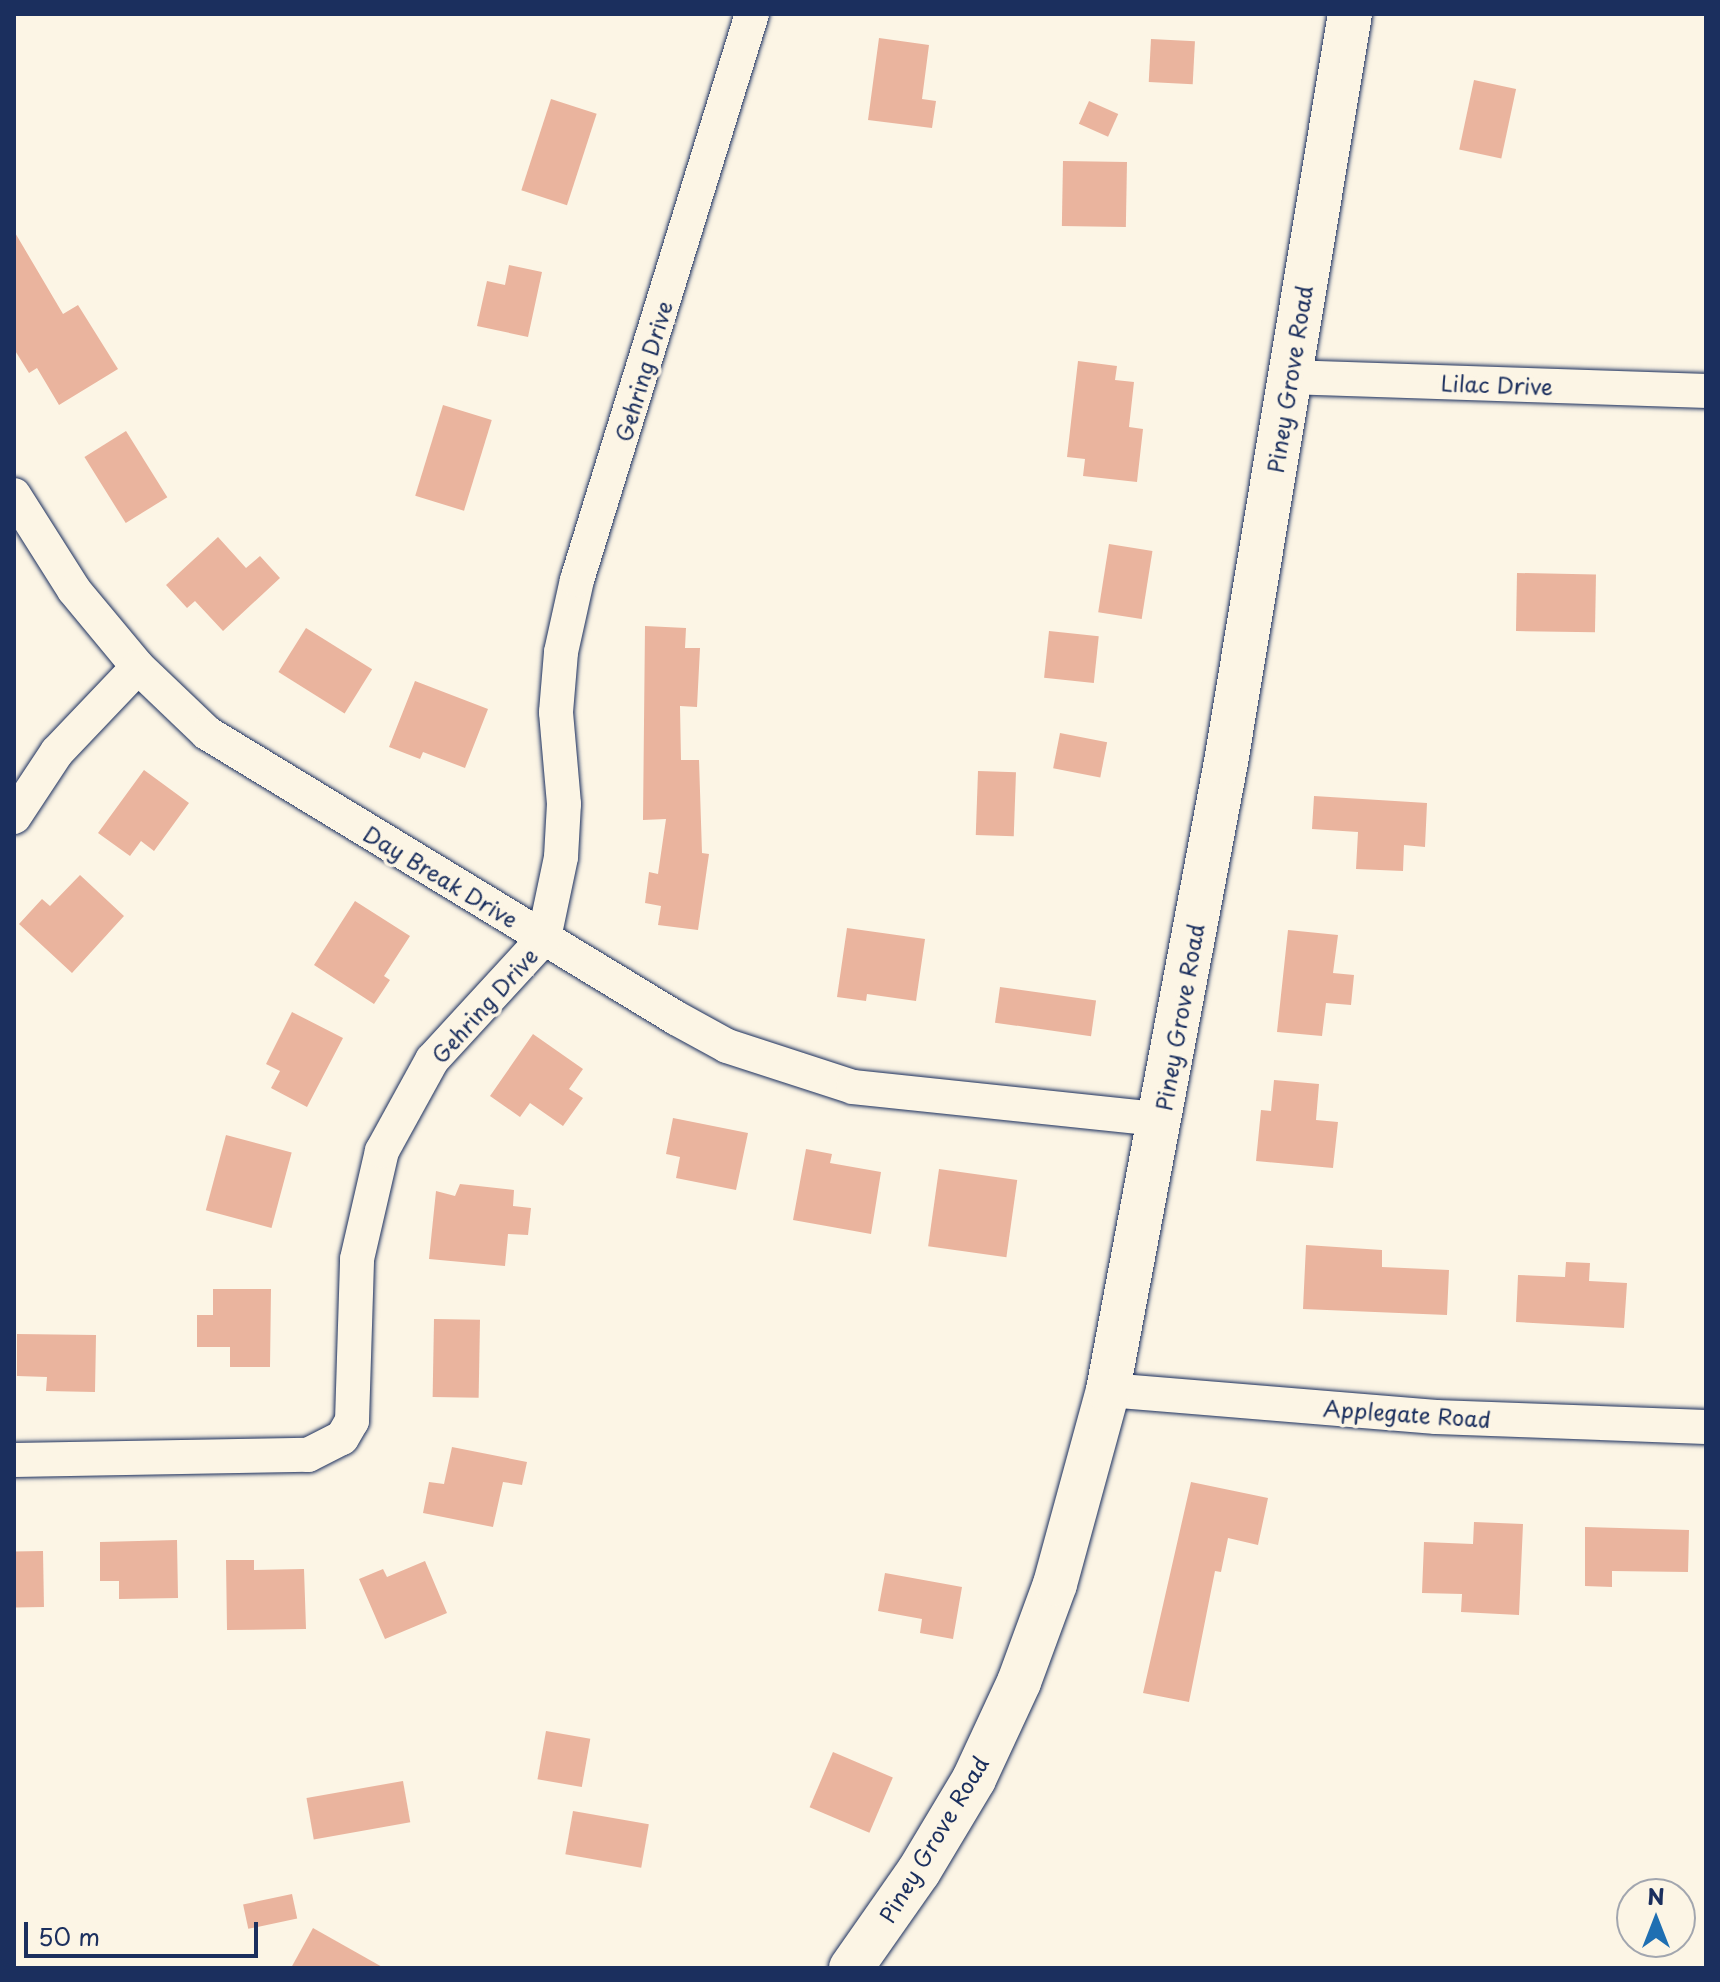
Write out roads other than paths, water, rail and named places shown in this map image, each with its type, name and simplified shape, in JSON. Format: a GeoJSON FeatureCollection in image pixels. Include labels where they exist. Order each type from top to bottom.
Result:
{"type":"FeatureCollection","features":[{"type":"Feature","properties":{"kind":"main road","name":"Piney Grove Road"},"geometry":{"type":"LineString","coordinates":[[851,1968],[919,1871],[974,1779],[1019,1682],[1055,1584],[1108,1390],[1160,1119],[1350,14]]}},
{"type":"Feature","properties":{"kind":"street","name":"Gehring Drive"},"geometry":{"type":"LineString","coordinates":[[14,1460],[308,1455],[342,1438],[354,1405],[357,1259],[382,1151],[432,1060],[544,938],[561,857],[564,804],[556,712],[561,652],[577,580],[752,14]]}},
{"type":"Feature","properties":{"kind":"street","name":"Lilac Drive"},"geometry":{"type":"LineString","coordinates":[[1289,377],[1706,391]]}},
{"type":"Feature","properties":{"kind":"street","name":"Day Break Drive"},"geometry":{"type":"LineString","coordinates":[[14,495],[74,590],[138,667],[207,733],[714,1039],[797,1073],[853,1087],[941,1100],[1160,1119]]}},
{"type":"Feature","properties":{"kind":"street"},"geometry":{"type":"LineString","coordinates":[[14,817],[57,752],[138,667]]}},
{"type":"Feature","properties":{"kind":"street","name":"Applegate Road"},"geometry":{"type":"LineString","coordinates":[[1108,1390],[1436,1417],[1706,1427]]}}]}
